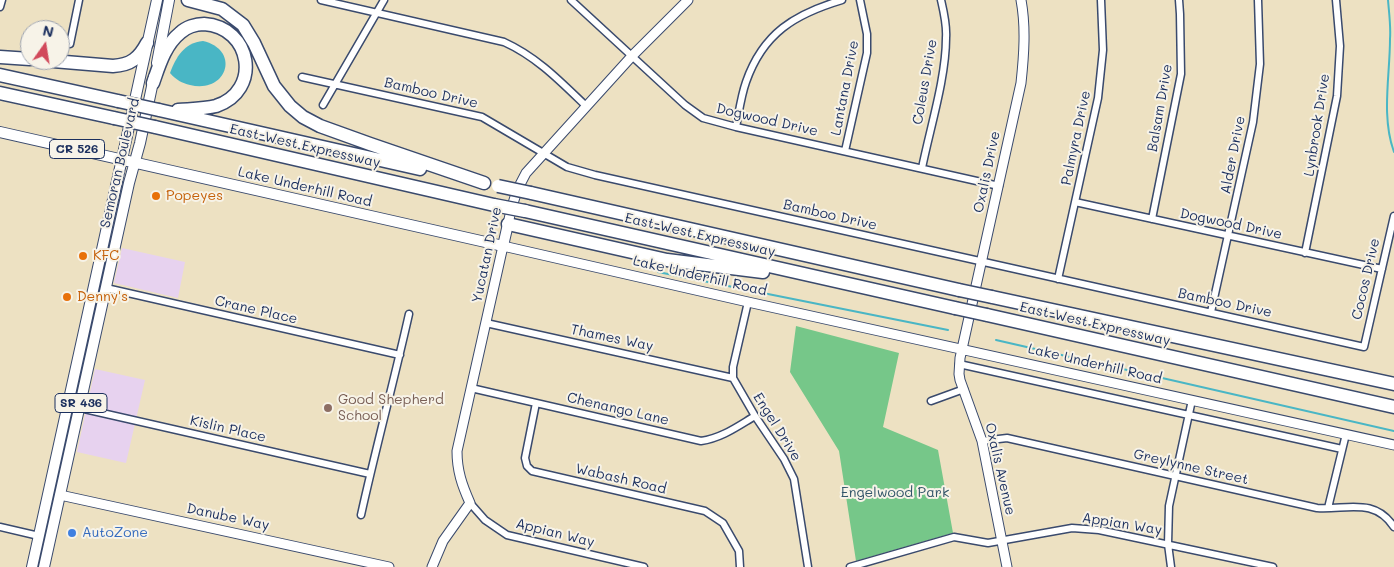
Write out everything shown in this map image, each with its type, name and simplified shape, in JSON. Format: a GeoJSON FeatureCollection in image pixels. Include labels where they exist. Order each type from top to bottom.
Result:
{"type":"FeatureCollection","features":[{"type":"Feature","properties":{"kind":"highway"},"geometry":{"type":"LineString","coordinates":[[188,0],[222,9],[243,25],[254,43],[274,86],[290,106],[303,117],[320,126],[484,183]]}},
{"type":"Feature","properties":{"kind":"highway"},"geometry":{"type":"LineString","coordinates":[[153,83],[162,57],[170,43],[180,32],[189,27],[200,24],[222,28],[240,44],[245,55],[246,68],[243,81],[238,91],[229,100],[205,108],[159,110]]}},
{"type":"Feature","properties":{"kind":"highway"},"geometry":{"type":"LineString","coordinates":[[70,62],[123,66],[137,58],[147,43]]}},
{"type":"Feature","properties":{"kind":"highway"},"geometry":{"type":"LineString","coordinates":[[0,56],[20,58]]}},
{"type":"Feature","properties":{"kind":"highway","name":"East-West Expressway"},"geometry":{"type":"LineString","coordinates":[[0,75],[959,290],[1394,384]]}},
{"type":"Feature","properties":{"kind":"highway","name":"East-West Expressway"},"geometry":{"type":"LineString","coordinates":[[0,93],[1394,407]]}},
{"type":"Feature","properties":{"kind":"highway"},"geometry":{"type":"LineString","coordinates":[[508,224],[667,260],[761,272],[798,272]]}},
{"type":"Feature","properties":{"kind":"main road","name":"Semoran Boulevard"},"geometry":{"type":"LineString","coordinates":[[32,567],[157,0]]}},
{"type":"Feature","properties":{"kind":"main road","name":"Semoran Boulevard"},"geometry":{"type":"LineString","coordinates":[[44,567],[153,83],[169,0]]}},
{"type":"Feature","properties":{"kind":"main road","name":"Lake Underhill Road"},"geometry":{"type":"LineString","coordinates":[[0,132],[503,246]]}},
{"type":"Feature","properties":{"kind":"main road","name":"Yucatan Drive"},"geometry":{"type":"LineString","coordinates":[[503,246],[508,224]]}},
{"type":"Feature","properties":{"kind":"main road"},"geometry":{"type":"LineString","coordinates":[[53,473],[54,483],[60,495]]}},
{"type":"Feature","properties":{"kind":"main road"},"geometry":{"type":"LineString","coordinates":[[49,490],[56,500],[57,511]]}},
{"type":"Feature","properties":{"kind":"street"},"geometry":{"type":"LineString","coordinates":[[0,7],[2,0]]}},
{"type":"Feature","properties":{"kind":"street"},"geometry":{"type":"LineString","coordinates":[[70,44],[79,0]]}},
{"type":"Feature","properties":{"kind":"street"},"geometry":{"type":"LineString","coordinates":[[321,0],[504,42],[522,50],[541,63],[586,106]]}},
{"type":"Feature","properties":{"kind":"street"},"geometry":{"type":"LineString","coordinates":[[323,105],[384,0]]}},
{"type":"Feature","properties":{"kind":"street","name":"Dogwood Drive"},"geometry":{"type":"LineString","coordinates":[[571,0],[685,106],[703,118],[998,186]]}},
{"type":"Feature","properties":{"kind":"street","name":"Yucatan Drive"},"geometry":{"type":"LineString","coordinates":[[508,224],[513,199],[526,173],[632,56],[688,0]]}},
{"type":"Feature","properties":{"kind":"street"},"geometry":{"type":"LineString","coordinates":[[736,127],[746,84],[755,60],[772,36],[794,20],[821,6],[842,0]]}},
{"type":"Feature","properties":{"kind":"street","name":"Lantana Drive"},"geometry":{"type":"LineString","coordinates":[[845,151],[867,53],[867,34],[860,0]]}},
{"type":"Feature","properties":{"kind":"street","name":"Coleus Drive"},"geometry":{"type":"LineString","coordinates":[[922,168],[945,57],[945,16],[941,0]]}},
{"type":"Feature","properties":{"kind":"street","name":"Oxalis Drive"},"geometry":{"type":"LineString","coordinates":[[963,348],[1021,83],[1024,47],[1021,0]]}},
{"type":"Feature","properties":{"kind":"street","name":"Palmyra Drive"},"geometry":{"type":"LineString","coordinates":[[1058,279],[1098,98],[1103,50],[1101,0]]}},
{"type":"Feature","properties":{"kind":"street","name":"Balsam Drive"},"geometry":{"type":"LineString","coordinates":[[1152,219],[1181,74],[1179,0]]}},
{"type":"Feature","properties":{"kind":"street","name":"Alder Drive"},"geometry":{"type":"LineString","coordinates":[[1212,312],[1253,122],[1260,64],[1258,0]]}},
{"type":"Feature","properties":{"kind":"street","name":"Lynbrook Drive"},"geometry":{"type":"LineString","coordinates":[[1305,253],[1337,96],[1340,46],[1336,0]]}},
{"type":"Feature","properties":{"kind":"street","name":"Bamboo Drive"},"geometry":{"type":"LineString","coordinates":[[302,77],[482,117],[567,167],[594,176],[1364,346]]}},
{"type":"Feature","properties":{"kind":"street","name":"Dogwood Drive"},"geometry":{"type":"LineString","coordinates":[[1075,202],[1382,270]]}},
{"type":"Feature","properties":{"kind":"street","name":"Cocos Drive"},"geometry":{"type":"LineString","coordinates":[[1364,346],[1394,216]]}},
{"type":"Feature","properties":{"kind":"street","name":"Yucatan Drive"},"geometry":{"type":"LineString","coordinates":[[470,503],[461,481],[457,458],[460,434],[503,246]]}},
{"type":"Feature","properties":{"kind":"street","name":"Lake Underhill Road"},"geometry":{"type":"LineString","coordinates":[[503,246],[1394,445]]}},
{"type":"Feature","properties":{"kind":"street","name":"Crane Place"},"geometry":{"type":"LineString","coordinates":[[106,288],[400,355]]}},
{"type":"Feature","properties":{"kind":"street"},"geometry":{"type":"LineString","coordinates":[[733,378],[733,367],[748,302]]}},
{"type":"Feature","properties":{"kind":"street"},"geometry":{"type":"LineString","coordinates":[[361,515],[409,314]]}},
{"type":"Feature","properties":{"kind":"street","name":"Thames Way"},"geometry":{"type":"LineString","coordinates":[[486,323],[733,378]]}},
{"type":"Feature","properties":{"kind":"street","name":"Oxalis Avenue"},"geometry":{"type":"LineString","coordinates":[[963,348],[959,364],[959,374],[982,441],[1007,567]]}},
{"type":"Feature","properties":{"kind":"street","name":"Lake Underhill Road"},"geometry":{"type":"LineString","coordinates":[[959,364],[1342,449]]}},
{"type":"Feature","properties":{"kind":"street","name":"Engel Drive"},"geometry":{"type":"LineString","coordinates":[[733,378],[755,416],[784,459],[794,479],[808,567]]}},
{"type":"Feature","properties":{"kind":"street","name":"Chenango Lane"},"geometry":{"type":"LineString","coordinates":[[471,388],[701,440],[714,439],[724,435],[755,416]]}},
{"type":"Feature","properties":{"kind":"street"},"geometry":{"type":"LineString","coordinates":[[931,401],[964,389]]}},
{"type":"Feature","properties":{"kind":"street"},"geometry":{"type":"LineString","coordinates":[[1171,567],[1168,544],[1168,506],[1192,400]]}},
{"type":"Feature","properties":{"kind":"street","name":"Wabash Road"},"geometry":{"type":"LineString","coordinates":[[536,404],[525,458],[527,466],[532,471],[705,510],[723,523],[740,552],[740,567]]}},
{"type":"Feature","properties":{"kind":"street","name":"Kislin Place"},"geometry":{"type":"LineString","coordinates":[[80,408],[370,474]]}},
{"type":"Feature","properties":{"kind":"street"},"geometry":{"type":"LineString","coordinates":[[1328,508],[1346,434]]}},
{"type":"Feature","properties":{"kind":"street","name":"Greylynne Street"},"geometry":{"type":"LineString","coordinates":[[982,441],[1007,438],[1317,508],[1353,506],[1370,508],[1382,514],[1393,523]]}},
{"type":"Feature","properties":{"kind":"street","name":"Danube Way"},"geometry":{"type":"LineString","coordinates":[[60,495],[389,567]]}},
{"type":"Feature","properties":{"kind":"street"},"geometry":{"type":"LineString","coordinates":[[432,567],[443,541],[470,503]]}},
{"type":"Feature","properties":{"kind":"street","name":"Appian Way"},"geometry":{"type":"LineString","coordinates":[[470,503],[484,520],[507,534],[644,567]]}},
{"type":"Feature","properties":{"kind":"street"},"geometry":{"type":"LineString","coordinates":[[0,527],[38,536]]}},
{"type":"Feature","properties":{"kind":"street","name":"Appian Way"},"geometry":{"type":"LineString","coordinates":[[850,567],[954,537],[988,543],[1072,528],[1099,530],[1273,567]]}},
{"type":"Feature","properties":{"kind":"shaded area"},"geometry":{"type":"Polygon","coordinates":[[[122,248],[185,262],[178,298],[114,283],[122,248]]]}},
{"type":"Feature","properties":{"kind":"shaded area"},"geometry":{"type":"Polygon","coordinates":[[[95,369],[145,380],[126,463],[77,452],[95,369]]]}},
{"type":"Feature","properties":{"kind":"green space","name":"Engelwood Park"},"geometry":{"type":"Polygon","coordinates":[[[796,326],[899,353],[883,427],[938,450],[953,533],[856,561],[839,451],[790,372],[796,326]]]}},
{"type":"Feature","properties":{"kind":"water"},"geometry":{"type":"Polygon","coordinates":[[[203,41],[215,46],[222,53],[225,61],[225,70],[213,83],[203,86],[190,85],[179,81],[170,73],[178,56],[196,42],[203,41]]]}},
{"type":"Feature","properties":{"kind":"waterway"},"geometry":{"type":"LineString","coordinates":[[1388,0],[1390,34],[1387,110],[1390,138],[1394,152]]}},
{"type":"Feature","properties":{"kind":"waterway"},"geometry":{"type":"LineString","coordinates":[[658,272],[948,330]]}},
{"type":"Feature","properties":{"kind":"waterway"},"geometry":{"type":"LineString","coordinates":[[996,340],[1394,431]]}},
{"type":"Feature","properties":{"kind":"place","name":"Popeyes"},"geometry":{"type":"Point","coordinates":[156,196]}},
{"type":"Feature","properties":{"kind":"place","name":"KFC"},"geometry":{"type":"Point","coordinates":[83,256]}},
{"type":"Feature","properties":{"kind":"place","name":"Denny's"},"geometry":{"type":"Point","coordinates":[67,297]}},
{"type":"Feature","properties":{"kind":"place","name":"Good Shepherd School"},"geometry":{"type":"Point","coordinates":[328,408]}},
{"type":"Feature","properties":{"kind":"place","name":"AutoZone"},"geometry":{"type":"Point","coordinates":[72,533]}}]}
